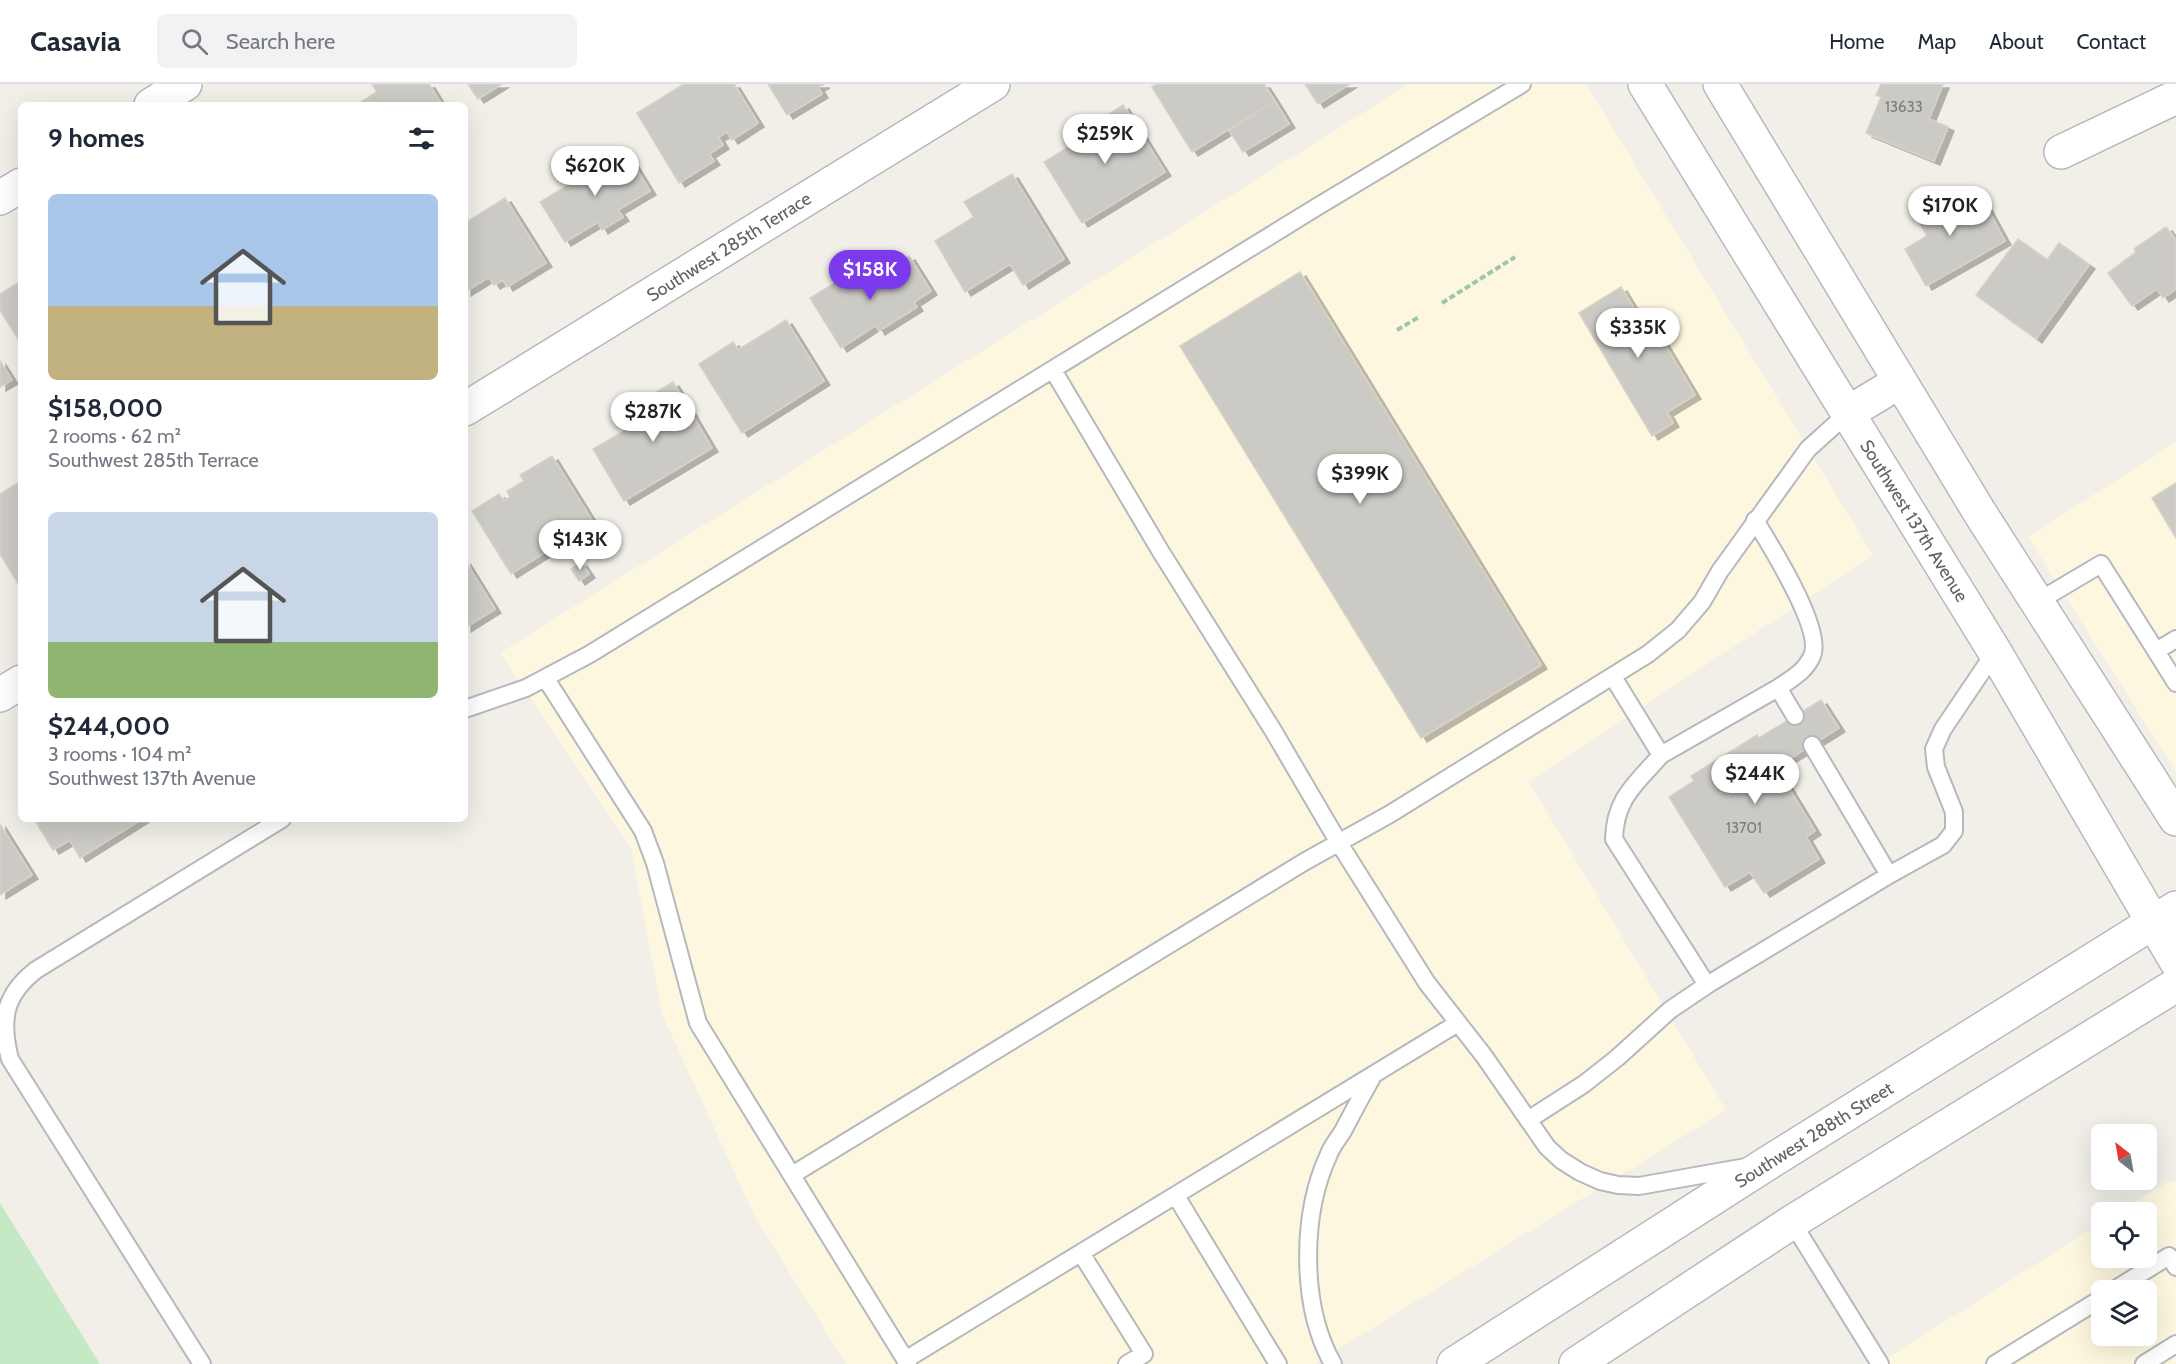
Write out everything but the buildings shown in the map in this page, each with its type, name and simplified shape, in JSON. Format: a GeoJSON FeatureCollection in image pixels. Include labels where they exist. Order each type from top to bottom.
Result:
{"type":"FeatureCollection","features":[{"type":"Feature","properties":{"kind":"main road"},"geometry":{"type":"LineString","coordinates":[[156,102],[185,84]]}},
{"type":"Feature","properties":{"kind":"main road","name":"Southwest 285th Terrace"},"geometry":{"type":"LineString","coordinates":[[468,407],[993,84]]}},
{"type":"Feature","properties":{"kind":"main road","name":"Southwest 137th Avenue"},"geometry":{"type":"LineString","coordinates":[[1645,84],[1995,652],[2165,915],[2176,961]]}},
{"type":"Feature","properties":{"kind":"main road"},"geometry":{"type":"LineString","coordinates":[[1720,84],[1899,382],[2176,819]]}},
{"type":"Feature","properties":{"kind":"main road"},"geometry":{"type":"LineString","coordinates":[[2061,152],[2176,97]]}},
{"type":"Feature","properties":{"kind":"main road"},"geometry":{"type":"LineString","coordinates":[[0,198],[18,187]]}},
{"type":"Feature","properties":{"kind":"main road"},"geometry":{"type":"LineString","coordinates":[[1848,413],[1899,382]]}},
{"type":"Feature","properties":{"kind":"main road"},"geometry":{"type":"LineString","coordinates":[[0,695],[18,684]]}},
{"type":"Feature","properties":{"kind":"main road","name":"Southwest 288th Street"},"geometry":{"type":"LineString","coordinates":[[1454,1364],[1768,1163],[2165,915]]}},
{"type":"Feature","properties":{"kind":"main road"},"geometry":{"type":"LineString","coordinates":[[1576,1364],[1792,1222],[2176,985]]}},
{"type":"Feature","properties":{"kind":"lane"},"geometry":{"type":"LineString","coordinates":[[468,708],[526,688],[590,654],[1320,205],[1522,84]]}},
{"type":"Feature","properties":{"kind":"lane"},"geometry":{"type":"LineString","coordinates":[[1053,370],[1161,552],[1427,983],[1484,1056],[1547,1148],[1561,1160],[1600,1181],[1618,1185],[1639,1186],[1768,1163]]}},
{"type":"Feature","properties":{"kind":"lane"},"geometry":{"type":"LineString","coordinates":[[792,1175],[1390,814],[1648,654],[1678,630],[1702,602],[1755,520],[1808,449],[1848,413]]}},
{"type":"Feature","properties":{"kind":"lane"},"geometry":{"type":"LineString","coordinates":[[1707,985],[1614,839],[1615,821],[1623,799],[1661,755],[1778,688],[1803,671],[1813,654],[1813,636],[1789,578],[1755,520]]}},
{"type":"Feature","properties":{"kind":"lane"},"geometry":{"type":"LineString","coordinates":[[2037,602],[2101,564],[2176,683]]}},
{"type":"Feature","properties":{"kind":"lane"},"geometry":{"type":"LineString","coordinates":[[2156,651],[2176,639]]}},
{"type":"Feature","properties":{"kind":"lane"},"geometry":{"type":"LineString","coordinates":[[1528,1120],[1584,1084],[1670,1010],[1707,985],[1889,875],[1943,846],[1954,831],[1954,812],[1936,767],[1934,749],[1944,729],[1995,652]]}},
{"type":"Feature","properties":{"kind":"lane"},"geometry":{"type":"LineString","coordinates":[[1613,677],[1661,755]]}},
{"type":"Feature","properties":{"kind":"lane"},"geometry":{"type":"LineString","coordinates":[[546,679],[643,831],[655,863],[698,1023],[907,1362],[1458,1023]]}},
{"type":"Feature","properties":{"kind":"lane"},"geometry":{"type":"LineString","coordinates":[[1778,688],[1795,716]]}},
{"type":"Feature","properties":{"kind":"lane"},"geometry":{"type":"LineString","coordinates":[[1812,745],[1889,875]]}},
{"type":"Feature","properties":{"kind":"lane"},"geometry":{"type":"LineString","coordinates":[[202,1364],[10,1059],[3,1038],[4,1016],[10,998],[21,982],[36,970],[277,822]]}},
{"type":"Feature","properties":{"kind":"lane"},"geometry":{"type":"LineString","coordinates":[[1333,1364],[1324,1346],[1311,1299],[1309,1273],[1314,1198],[1329,1154],[1374,1074]]}},
{"type":"Feature","properties":{"kind":"lane"},"geometry":{"type":"LineString","coordinates":[[1176,1196],[1278,1364]]}},
{"type":"Feature","properties":{"kind":"lane"},"geometry":{"type":"LineString","coordinates":[[1792,1222],[1880,1364]]}},
{"type":"Feature","properties":{"kind":"lane"},"geometry":{"type":"LineString","coordinates":[[1081,1253],[1144,1354],[1127,1364]]}},
{"type":"Feature","properties":{"kind":"lane"},"geometry":{"type":"LineString","coordinates":[[2130,1280],[2169,1256],[2176,1267]]}},
{"type":"Feature","properties":{"kind":"lane"},"geometry":{"type":"LineString","coordinates":[[1995,1364],[2091,1305]]}},
{"type":"Feature","properties":{"kind":"lane"},"geometry":{"type":"LineString","coordinates":[[2144,1364],[2176,1344]]}},
{"type":"Feature","properties":{"kind":"path"},"geometry":{"type":"LineString","coordinates":[[1442,303],[1515,257]]}},
{"type":"Feature","properties":{"kind":"path"},"geometry":{"type":"LineString","coordinates":[[1397,330],[1419,317]]}},
{"type":"Feature","properties":{"kind":"shaded area"},"geometry":{"type":"Polygon","coordinates":[[[1409,84],[1586,84],[1873,555],[1529,782],[1726,1110],[1314,1364],[846,1364],[754,1215],[662,1014],[631,847],[500,653],[1409,84]]]}},
{"type":"Feature","properties":{"kind":"shaded area"},"geometry":{"type":"Polygon","coordinates":[[[2176,442],[2176,772],[2028,537],[2176,442]]]}},
{"type":"Feature","properties":{"kind":"shaded area"},"geometry":{"type":"Polygon","coordinates":[[[2169,1181],[2176,1182],[2176,1364],[1878,1364],[2091,1229],[2091,1268],[2157,1268],[2157,1202],[2135,1202],[2169,1181]]]}},
{"type":"Feature","properties":{"kind":"green space"},"geometry":{"type":"Polygon","coordinates":[[[0,1203],[100,1364],[0,1364],[0,1203]]]}}]}
